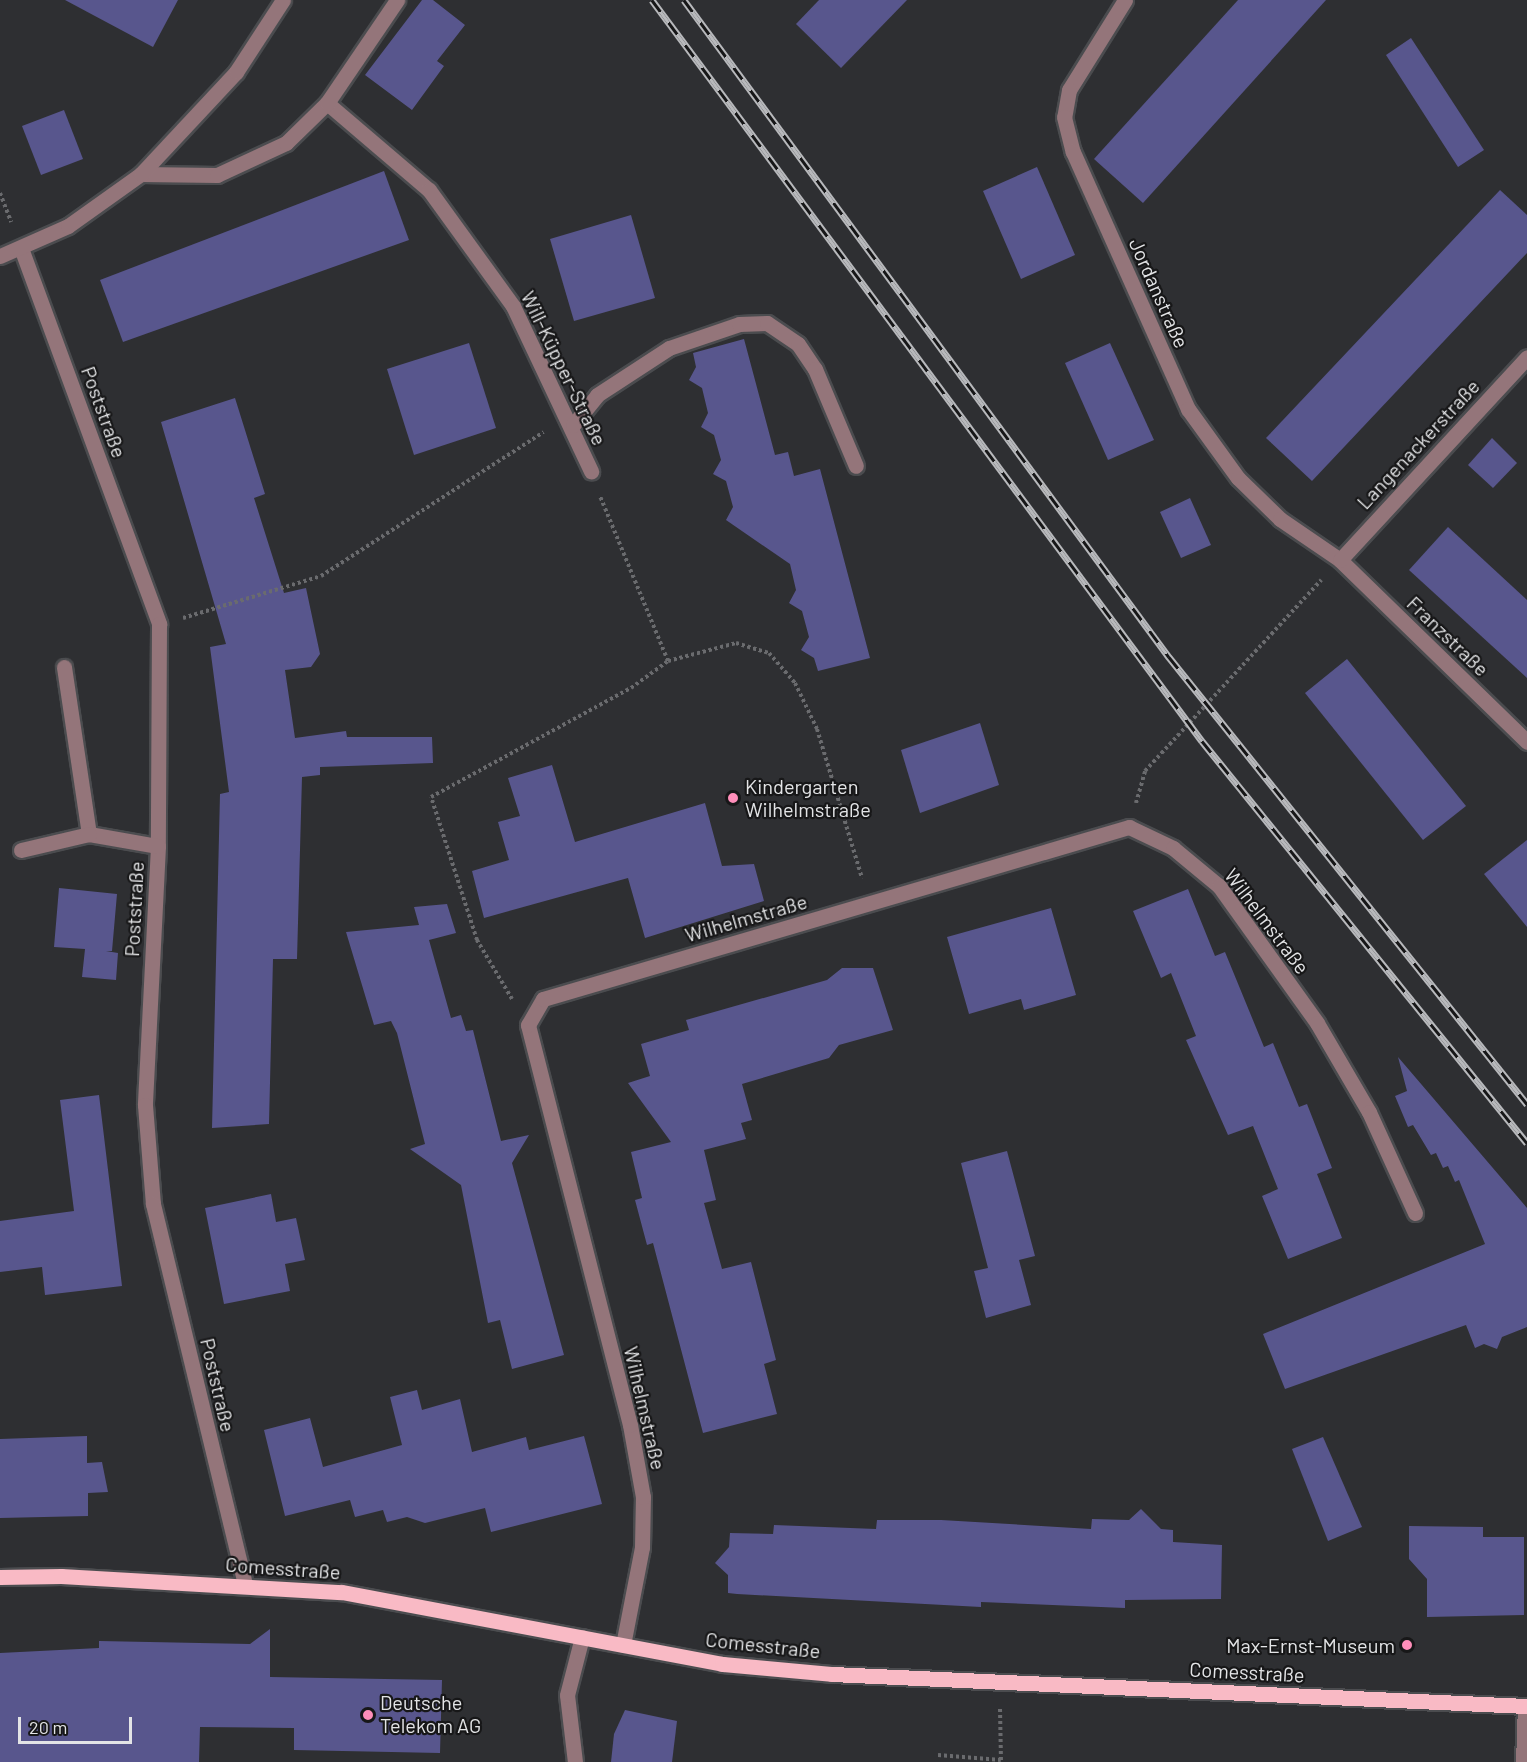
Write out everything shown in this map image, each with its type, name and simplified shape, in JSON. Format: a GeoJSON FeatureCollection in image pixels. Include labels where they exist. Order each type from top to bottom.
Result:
{"type":"FeatureCollection","features":[{"type":"Feature","properties":{"kind":"main road","name":"Comesstraße"},"geometry":{"type":"LineString","coordinates":[[0,1577],[245,1585],[342,1592],[722,1664],[1001,1681],[1526,1706]]}},
{"type":"Feature","properties":{"kind":"street"},"geometry":{"type":"LineString","coordinates":[[0,256],[68,226],[141,174],[230,80],[283,0]]}},
{"type":"Feature","properties":{"kind":"street"},"geometry":{"type":"LineString","coordinates":[[141,174],[205,176],[250,164],[286,143],[327,103],[397,0]]}},
{"type":"Feature","properties":{"kind":"street","name":"Jordanstraße"},"geometry":{"type":"LineString","coordinates":[[1125,0],[1069,90],[1064,117],[1073,152],[1188,409],[1238,478],[1280,519],[1340,560]]}},
{"type":"Feature","properties":{"kind":"street","name":"Will-Küpper-Straße"},"geometry":{"type":"LineString","coordinates":[[327,103],[429,190],[513,306],[571,421],[591,471]]}},
{"type":"Feature","properties":{"kind":"street","name":"Poststraße"},"geometry":{"type":"LineString","coordinates":[[21,248],[159,624],[158,846],[145,1105],[153,1204],[245,1585]]}},
{"type":"Feature","properties":{"kind":"street"},"geometry":{"type":"LineString","coordinates":[[571,421],[597,395],[669,348],[739,324],[767,323],[798,344],[815,369],[856,466]]}},
{"type":"Feature","properties":{"kind":"street","name":"Langenackerstraße"},"geometry":{"type":"LineString","coordinates":[[1340,560],[1527,357]]}},
{"type":"Feature","properties":{"kind":"street","name":"Franzstraße"},"geometry":{"type":"LineString","coordinates":[[1340,560],[1527,742]]}},
{"type":"Feature","properties":{"kind":"street"},"geometry":{"type":"LineString","coordinates":[[64,667],[90,834]]}},
{"type":"Feature","properties":{"kind":"street","name":"Wilhelmstraße"},"geometry":{"type":"LineString","coordinates":[[623,1645],[642,1547],[643,1497],[630,1425],[528,1025],[543,999],[586,983],[870,905],[1129,827],[1173,848],[1219,886],[1317,1023],[1369,1113],[1415,1213]]}},
{"type":"Feature","properties":{"kind":"street"},"geometry":{"type":"LineString","coordinates":[[21,850],[90,834],[158,846]]}},
{"type":"Feature","properties":{"kind":"street"},"geometry":{"type":"LineString","coordinates":[[574,1762],[567,1695],[582,1637]]}},
{"type":"Feature","properties":{"kind":"street"},"geometry":{"type":"LineString","coordinates":[[1523,1762],[1526,1706]]}},
{"type":"Feature","properties":{"kind":"path"},"geometry":{"type":"LineString","coordinates":[[159,624],[321,576],[571,421]]}},
{"type":"Feature","properties":{"kind":"path"},"geometry":{"type":"LineString","coordinates":[[591,471],[668,662]]}},
{"type":"Feature","properties":{"kind":"path"},"geometry":{"type":"LineString","coordinates":[[1129,827],[1145,771],[1340,560]]}},
{"type":"Feature","properties":{"kind":"path"},"geometry":{"type":"LineString","coordinates":[[528,1025],[477,940],[431,797],[631,688],[668,662],[736,643],[769,653],[795,683],[828,761],[870,905]]}},
{"type":"Feature","properties":{"kind":"path"},"geometry":{"type":"LineString","coordinates":[[938,1755],[1001,1761],[1001,1681]]}},
{"type":"Feature","properties":{"kind":"building"},"geometry":{"type":"Polygon","coordinates":[[[65,0],[178,0],[153,47],[65,0]]]}},
{"type":"Feature","properties":{"kind":"building"},"geometry":{"type":"Polygon","coordinates":[[[422,0],[433,0],[465,25],[437,61],[444,66],[412,110],[365,75],[422,0]]]}},
{"type":"Feature","properties":{"kind":"building"},"geometry":{"type":"Polygon","coordinates":[[[819,0],[907,0],[841,68],[796,24],[819,0]]]}},
{"type":"Feature","properties":{"kind":"building"},"geometry":{"type":"Polygon","coordinates":[[[1238,0],[1326,0],[1143,203],[1094,159],[1238,0]]]}},
{"type":"Feature","properties":{"kind":"building"},"geometry":{"type":"Polygon","coordinates":[[[1411,38],[1484,150],[1458,167],[1386,55],[1411,38]]]}},
{"type":"Feature","properties":{"kind":"building"},"geometry":{"type":"Polygon","coordinates":[[[64,110],[83,159],[41,175],[22,126],[64,110]]]}},
{"type":"Feature","properties":{"kind":"building"},"geometry":{"type":"Polygon","coordinates":[[[1037,167],[1075,255],[1021,279],[983,191],[1037,167]]]}},
{"type":"Feature","properties":{"kind":"building"},"geometry":{"type":"Polygon","coordinates":[[[384,171],[409,240],[123,342],[100,280],[384,171]]]}},
{"type":"Feature","properties":{"kind":"building"},"geometry":{"type":"Polygon","coordinates":[[[1500,190],[1527,215],[1527,253],[1312,481],[1266,438],[1500,190]]]}},
{"type":"Feature","properties":{"kind":"building"},"geometry":{"type":"Polygon","coordinates":[[[631,215],[655,298],[574,321],[550,239],[631,215]]]}},
{"type":"Feature","properties":{"kind":"building"},"geometry":{"type":"Polygon","coordinates":[[[744,339],[775,455],[788,452],[794,476],[820,469],[870,658],[818,671],[814,658],[801,650],[809,637],[802,611],[789,603],[796,590],[790,564],[726,520],[733,507],[726,481],[713,474],[721,460],[714,435],[701,427],[708,413],[702,388],[689,380],[696,367],[693,353],[744,339]]]}},
{"type":"Feature","properties":{"kind":"building"},"geometry":{"type":"Polygon","coordinates":[[[469,343],[496,428],[414,455],[387,369],[469,343]]]}},
{"type":"Feature","properties":{"kind":"building"},"geometry":{"type":"Polygon","coordinates":[[[1110,343],[1154,440],[1108,460],[1065,363],[1110,343]]]}},
{"type":"Feature","properties":{"kind":"building"},"geometry":{"type":"Polygon","coordinates":[[[235,398],[265,494],[254,498],[284,593],[306,588],[320,654],[311,667],[285,670],[295,738],[346,731],[347,737],[432,737],[433,763],[320,767],[320,775],[302,777],[297,959],[273,959],[269,1124],[212,1128],[220,794],[229,792],[210,647],[226,644],[161,422],[235,398]]]}},
{"type":"Feature","properties":{"kind":"building"},"geometry":{"type":"Polygon","coordinates":[[[1492,438],[1517,463],[1493,488],[1468,465],[1492,438]]]}},
{"type":"Feature","properties":{"kind":"building"},"geometry":{"type":"Polygon","coordinates":[[[1190,498],[1211,545],[1181,558],[1160,512],[1190,498]]]}},
{"type":"Feature","properties":{"kind":"building"},"geometry":{"type":"Polygon","coordinates":[[[1448,527],[1527,600],[1527,678],[1409,570],[1448,527]]]}},
{"type":"Feature","properties":{"kind":"building"},"geometry":{"type":"Polygon","coordinates":[[[1347,659],[1466,806],[1423,840],[1305,693],[1347,659]]]}},
{"type":"Feature","properties":{"kind":"building"},"geometry":{"type":"Polygon","coordinates":[[[980,723],[999,785],[920,813],[901,750],[980,723]]]}},
{"type":"Feature","properties":{"kind":"building"},"geometry":{"type":"Polygon","coordinates":[[[552,765],[575,842],[705,803],[722,866],[754,864],[764,901],[645,938],[628,878],[484,918],[472,871],[509,860],[498,822],[520,816],[508,778],[552,765]]]}},
{"type":"Feature","properties":{"kind":"building"},"geometry":{"type":"Polygon","coordinates":[[[1527,840],[1527,927],[1484,874],[1527,840]]]}},
{"type":"Feature","properties":{"kind":"building"},"geometry":{"type":"Polygon","coordinates":[[[59,888],[117,894],[112,951],[106,951],[118,953],[116,980],[82,977],[85,949],[54,947],[59,888]]]}},
{"type":"Feature","properties":{"kind":"building"},"geometry":{"type":"Polygon","coordinates":[[[1188,889],[1215,956],[1225,952],[1264,1047],[1273,1043],[1299,1107],[1307,1104],[1332,1168],[1317,1174],[1342,1238],[1288,1259],[1262,1196],[1278,1189],[1253,1126],[1228,1135],[1186,1040],[1196,1036],[1171,973],[1161,978],[1133,911],[1188,889]]]}},
{"type":"Feature","properties":{"kind":"building"},"geometry":{"type":"Polygon","coordinates":[[[447,904],[456,933],[429,940],[451,1018],[461,1015],[466,1031],[473,1030],[501,1141],[529,1135],[512,1163],[564,1355],[512,1369],[500,1320],[488,1323],[461,1185],[410,1149],[425,1144],[397,1033],[391,1021],[374,1025],[346,932],[419,925],[414,907],[447,904]]]}},
{"type":"Feature","properties":{"kind":"building"},"geometry":{"type":"Polygon","coordinates":[[[1051,908],[1076,995],[1024,1010],[1021,999],[969,1014],[947,937],[1051,908]]]}},
{"type":"Feature","properties":{"kind":"building"},"geometry":{"type":"Polygon","coordinates":[[[842,968],[873,968],[893,1030],[839,1045],[829,1058],[742,1084],[752,1120],[741,1123],[746,1139],[704,1150],[716,1200],[704,1203],[722,1269],[751,1262],[776,1360],[764,1364],[777,1414],[703,1433],[653,1243],[647,1245],[635,1200],[642,1198],[631,1152],[671,1142],[628,1083],[650,1076],[641,1044],[689,1030],[686,1020],[827,980],[842,968]]]}},
{"type":"Feature","properties":{"kind":"building"},"geometry":{"type":"Polygon","coordinates":[[[1398,1057],[1527,1208],[1527,1327],[1502,1337],[1497,1349],[1484,1344],[1475,1348],[1466,1325],[1285,1389],[1263,1334],[1485,1244],[1459,1180],[1455,1182],[1448,1166],[1443,1168],[1436,1153],[1431,1155],[1413,1125],[1408,1127],[1395,1096],[1407,1091],[1398,1057]]]}},
{"type":"Feature","properties":{"kind":"building"},"geometry":{"type":"Polygon","coordinates":[[[99,1095],[122,1286],[45,1295],[42,1267],[0,1272],[0,1221],[74,1211],[60,1100],[99,1095]]]}},
{"type":"Feature","properties":{"kind":"building"},"geometry":{"type":"Polygon","coordinates":[[[1007,1151],[1035,1256],[1019,1260],[1031,1305],[986,1318],[974,1271],[988,1268],[961,1163],[1007,1151]]]}},
{"type":"Feature","properties":{"kind":"building"},"geometry":{"type":"Polygon","coordinates":[[[271,1194],[276,1222],[296,1218],[305,1260],[285,1264],[290,1291],[224,1304],[205,1208],[271,1194]]]}},
{"type":"Feature","properties":{"kind":"building"},"geometry":{"type":"Polygon","coordinates":[[[417,1390],[422,1410],[460,1399],[472,1452],[526,1437],[529,1450],[584,1436],[602,1504],[491,1532],[485,1508],[425,1523],[407,1517],[387,1522],[383,1510],[355,1517],[350,1500],[285,1516],[264,1430],[310,1418],[323,1467],[402,1445],[390,1397],[417,1390]]]}},
{"type":"Feature","properties":{"kind":"building"},"geometry":{"type":"Polygon","coordinates":[[[87,1436],[87,1463],[102,1462],[108,1492],[88,1493],[88,1516],[0,1518],[0,1439],[87,1436]]]}},
{"type":"Feature","properties":{"kind":"building"},"geometry":{"type":"Polygon","coordinates":[[[1323,1437],[1362,1527],[1328,1541],[1292,1449],[1323,1437]]]}},
{"type":"Feature","properties":{"kind":"building"},"geometry":{"type":"Polygon","coordinates":[[[1141,1509],[1161,1529],[1173,1530],[1173,1542],[1222,1545],[1221,1599],[1125,1600],[1125,1608],[981,1602],[981,1607],[737,1594],[728,1593],[728,1575],[715,1563],[729,1547],[730,1533],[773,1534],[774,1525],[876,1529],[877,1520],[941,1520],[1091,1529],[1092,1519],[1129,1520],[1141,1509]]]}},
{"type":"Feature","properties":{"kind":"building"},"geometry":{"type":"Polygon","coordinates":[[[1409,1526],[1483,1527],[1483,1537],[1524,1537],[1524,1615],[1427,1617],[1427,1579],[1409,1559],[1409,1526]]]}},
{"type":"Feature","properties":{"kind":"building"},"geometry":{"type":"Polygon","coordinates":[[[270,1629],[270,1677],[442,1680],[440,1753],[294,1750],[294,1728],[200,1727],[199,1762],[0,1762],[0,1653],[99,1648],[99,1641],[250,1644],[270,1629]]]}},
{"type":"Feature","properties":{"kind":"building"},"geometry":{"type":"Polygon","coordinates":[[[625,1710],[677,1721],[672,1762],[611,1762],[614,1734],[625,1710]]]}},
{"type":"Feature","properties":{"kind":"railway"},"geometry":{"type":"LineString","coordinates":[[652,0],[1202,741],[1527,1143]]}},
{"type":"Feature","properties":{"kind":"railway"},"geometry":{"type":"LineString","coordinates":[[684,0],[1169,657],[1527,1104]]}},
{"type":"Feature","properties":{"kind":"place","name":"Kindergarten Wilhelmstraße"},"geometry":{"type":"Point","coordinates":[733,798]}},
{"type":"Feature","properties":{"kind":"place","name":"Max-Ernst-Museum"},"geometry":{"type":"Point","coordinates":[1407,1645]}},
{"type":"Feature","properties":{"kind":"place","name":"Deutsche Telekom AG"},"geometry":{"type":"Point","coordinates":[368,1715]}}]}
